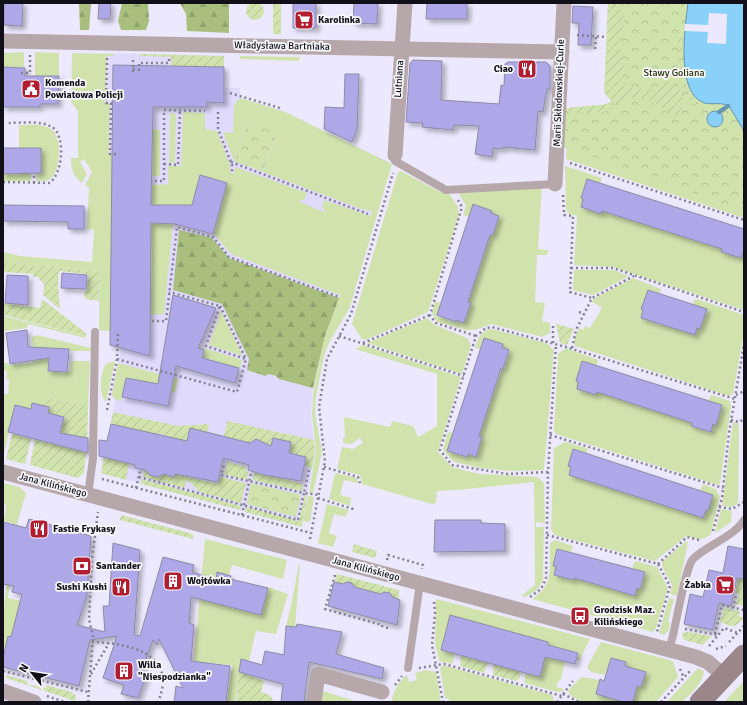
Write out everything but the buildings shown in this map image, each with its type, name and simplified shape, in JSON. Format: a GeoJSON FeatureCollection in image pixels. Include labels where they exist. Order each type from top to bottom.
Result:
{"type":"FeatureCollection","features":[{"type":"Feature","properties":{"kind":"main road"},"geometry":{"type":"LineString","coordinates":[[700,702],[744,655]]}},
{"type":"Feature","properties":{"kind":"street","name":"Lutniana"},"geometry":{"type":"LineString","coordinates":[[395,158],[405,3]]}},
{"type":"Feature","properties":{"kind":"street","name":"Marii Skłodowskiej-Curie"},"geometry":{"type":"LineString","coordinates":[[555,184],[564,3]]}},
{"type":"Feature","properties":{"kind":"street","name":"Władysława Bartniaka"},"geometry":{"type":"LineString","coordinates":[[3,41],[562,52]]}},
{"type":"Feature","properties":{"kind":"street","name":"Jana Kilińskiego"},"geometry":{"type":"LineString","coordinates":[[3,472],[703,659],[724,676]]}},
{"type":"Feature","properties":{"kind":"street"},"geometry":{"type":"LineString","coordinates":[[314,702],[318,674],[388,690]]}},
{"type":"Feature","properties":{"kind":"street"},"geometry":{"type":"LineString","coordinates":[[3,691],[34,702]]}},
{"type":"Feature","properties":{"kind":"lane"},"geometry":{"type":"LineString","coordinates":[[395,158],[442,189],[555,184]]}},
{"type":"Feature","properties":{"kind":"lane"},"geometry":{"type":"LineString","coordinates":[[88,495],[93,458],[95,332]]}},
{"type":"Feature","properties":{"kind":"lane"},"geometry":{"type":"LineString","coordinates":[[668,650],[691,564],[700,554],[739,527],[744,520]]}},
{"type":"Feature","properties":{"kind":"lane"},"geometry":{"type":"LineString","coordinates":[[409,671],[420,584]]}},
{"type":"Feature","properties":{"kind":"path"},"geometry":{"type":"LineString","coordinates":[[595,49],[596,36]]}},
{"type":"Feature","properties":{"kind":"path"},"geometry":{"type":"LineString","coordinates":[[21,73],[30,73],[30,51]]}},
{"type":"Feature","properties":{"kind":"path"},"geometry":{"type":"LineString","coordinates":[[114,57],[108,57],[106,103],[111,103],[110,154],[116,154]]}},
{"type":"Feature","properties":{"kind":"path"},"geometry":{"type":"LineString","coordinates":[[127,58],[141,58]]}},
{"type":"Feature","properties":{"kind":"path"},"geometry":{"type":"LineString","coordinates":[[133,63],[133,71],[139,70],[139,63],[169,63],[169,59],[162,59]]}},
{"type":"Feature","properties":{"kind":"path"},"geometry":{"type":"LineString","coordinates":[[230,94],[280,108]]}},
{"type":"Feature","properties":{"kind":"path"},"geometry":{"type":"LineString","coordinates":[[154,180],[164,181],[164,110],[206,111]]}},
{"type":"Feature","properties":{"kind":"path"},"geometry":{"type":"LineString","coordinates":[[164,164],[178,165],[180,110]]}},
{"type":"Feature","properties":{"kind":"path"},"geometry":{"type":"LineString","coordinates":[[218,112],[218,129],[231,162],[232,172]]}},
{"type":"Feature","properties":{"kind":"path"},"geometry":{"type":"LineString","coordinates":[[3,182],[49,183],[59,172],[60,139],[52,127],[45,124],[8,123]]}},
{"type":"Feature","properties":{"kind":"path"},"geometry":{"type":"LineString","coordinates":[[306,553],[319,497],[324,467],[325,452],[319,408],[320,393],[327,359],[352,314],[393,173],[395,158]]}},
{"type":"Feature","properties":{"kind":"path"},"geometry":{"type":"LineString","coordinates":[[563,161],[744,220]]}},
{"type":"Feature","properties":{"kind":"path"},"geometry":{"type":"LineString","coordinates":[[231,162],[368,214]]}},
{"type":"Feature","properties":{"kind":"path"},"geometry":{"type":"LineString","coordinates":[[34,174],[34,183]]}},
{"type":"Feature","properties":{"kind":"path"},"geometry":{"type":"LineString","coordinates":[[430,315],[462,207],[452,189]]}},
{"type":"Feature","properties":{"kind":"path"},"geometry":{"type":"LineString","coordinates":[[152,321],[166,321],[176,227],[213,237],[229,257],[339,297]]}},
{"type":"Feature","properties":{"kind":"path"},"geometry":{"type":"LineString","coordinates":[[571,268],[614,268],[744,312]]}},
{"type":"Feature","properties":{"kind":"path"},"geometry":{"type":"LineString","coordinates":[[572,348],[576,330],[592,298],[634,276]]}},
{"type":"Feature","properties":{"kind":"path"},"geometry":{"type":"LineString","coordinates":[[117,359],[237,392],[246,359],[220,306],[169,292]]}},
{"type":"Feature","properties":{"kind":"path"},"geometry":{"type":"LineString","coordinates":[[220,306],[206,346],[246,359]]}},
{"type":"Feature","properties":{"kind":"path"},"geometry":{"type":"LineString","coordinates":[[579,312],[584,314]]}},
{"type":"Feature","properties":{"kind":"path"},"geometry":{"type":"LineString","coordinates":[[430,315],[436,323],[476,336]]}},
{"type":"Feature","properties":{"kind":"path"},"geometry":{"type":"LineString","coordinates":[[362,343],[430,315]]}},
{"type":"Feature","properties":{"kind":"path"},"geometry":{"type":"LineString","coordinates":[[525,600],[538,592],[546,579],[548,472],[555,343],[553,326]]}},
{"type":"Feature","properties":{"kind":"path"},"geometry":{"type":"LineString","coordinates":[[548,472],[508,474],[452,465],[440,450],[476,336],[486,328],[492,327],[555,343],[735,397]]}},
{"type":"Feature","properties":{"kind":"path"},"geometry":{"type":"LineString","coordinates":[[105,417],[117,359],[118,333]]}},
{"type":"Feature","properties":{"kind":"path"},"geometry":{"type":"LineString","coordinates":[[339,336],[464,376]]}},
{"type":"Feature","properties":{"kind":"path"},"geometry":{"type":"LineString","coordinates":[[711,536],[723,488],[731,420],[744,344]]}},
{"type":"Feature","properties":{"kind":"path"},"geometry":{"type":"LineString","coordinates":[[735,397],[744,391]]}},
{"type":"Feature","properties":{"kind":"path"},"geometry":{"type":"LineString","coordinates":[[731,420],[739,422],[744,419]]}},
{"type":"Feature","properties":{"kind":"path"},"geometry":{"type":"LineString","coordinates":[[550,435],[723,488]]}},
{"type":"Feature","properties":{"kind":"path"},"geometry":{"type":"LineString","coordinates":[[224,465],[221,475],[319,497],[356,510]]}},
{"type":"Feature","properties":{"kind":"path"},"geometry":{"type":"LineString","coordinates":[[324,467],[358,477],[360,483]]}},
{"type":"Feature","properties":{"kind":"path"},"geometry":{"type":"LineString","coordinates":[[139,476],[298,520],[309,470]]}},
{"type":"Feature","properties":{"kind":"path"},"geometry":{"type":"LineString","coordinates":[[136,488],[140,471]]}},
{"type":"Feature","properties":{"kind":"path"},"geometry":{"type":"LineString","coordinates":[[242,515],[251,473]]}},
{"type":"Feature","properties":{"kind":"path"},"geometry":{"type":"LineString","coordinates":[[98,478],[311,533]]}},
{"type":"Feature","properties":{"kind":"path"},"geometry":{"type":"LineString","coordinates":[[719,507],[732,509],[744,502]]}},
{"type":"Feature","properties":{"kind":"path"},"geometry":{"type":"LineString","coordinates":[[88,702],[92,642],[89,619],[92,559],[99,507]]}},
{"type":"Feature","properties":{"kind":"path"},"geometry":{"type":"LineString","coordinates":[[547,535],[658,564],[670,586],[656,635]]}},
{"type":"Feature","properties":{"kind":"path"},"geometry":{"type":"LineString","coordinates":[[658,564],[687,537],[705,540]]}},
{"type":"Feature","properties":{"kind":"path"},"geometry":{"type":"LineString","coordinates":[[336,570],[326,609],[391,629]]}},
{"type":"Feature","properties":{"kind":"path"},"geometry":{"type":"LineString","coordinates":[[734,608],[736,595]]}},
{"type":"Feature","properties":{"kind":"path"},"geometry":{"type":"LineString","coordinates":[[433,596],[435,613],[432,645],[444,702]]}},
{"type":"Feature","properties":{"kind":"path"},"geometry":{"type":"LineString","coordinates":[[716,635],[722,605],[744,610]]}},
{"type":"Feature","properties":{"kind":"path"},"geometry":{"type":"LineString","coordinates":[[675,628],[716,635]]}},
{"type":"Feature","properties":{"kind":"path"},"geometry":{"type":"LineString","coordinates":[[707,648],[716,635],[724,628],[738,633]]}},
{"type":"Feature","properties":{"kind":"path"},"geometry":{"type":"LineString","coordinates":[[92,642],[109,643],[135,648],[145,652],[154,660],[160,669],[162,681],[161,693],[158,702]]}},
{"type":"Feature","properties":{"kind":"path"},"geometry":{"type":"LineString","coordinates":[[90,676],[109,643]]}},
{"type":"Feature","properties":{"kind":"path"},"geometry":{"type":"LineString","coordinates":[[388,690],[409,671],[437,664],[444,664],[563,695],[579,702]]}},
{"type":"Feature","properties":{"kind":"path"},"geometry":{"type":"LineString","coordinates":[[661,702],[692,669]]}},
{"type":"Feature","properties":{"kind":"path"},"geometry":{"type":"LineString","coordinates":[[3,671],[88,692]]}},
{"type":"Feature","properties":{"kind":"path"},"geometry":{"type":"LineString","coordinates":[[557,702],[573,681]]}},
{"type":"Feature","properties":{"kind":"shaded area"},"geometry":{"type":"Polygon","coordinates":[[[103,53],[224,56],[224,88],[240,88],[240,98],[285,112],[387,161],[369,217],[324,336],[312,393],[311,414],[315,451],[302,527],[101,473],[115,400],[111,395],[121,349],[110,345],[111,331],[99,330],[103,53]]]}},
{"type":"Feature","properties":{"kind":"green space"},"geometry":{"type":"Polygon","coordinates":[[[255,2],[261,5],[264,11],[261,17],[255,20],[249,17],[246,11],[249,5],[255,2]]]}},
{"type":"Feature","properties":{"kind":"green space"},"geometry":{"type":"Polygon","coordinates":[[[79,3],[91,3],[89,30],[80,30],[79,3]]]}},
{"type":"Feature","properties":{"kind":"green space"},"geometry":{"type":"Polygon","coordinates":[[[122,3],[148,3],[149,21],[146,30],[121,30],[118,21],[122,3]]]}},
{"type":"Feature","properties":{"kind":"green space"},"geometry":{"type":"Polygon","coordinates":[[[180,3],[229,3],[229,33],[187,31],[186,14],[180,3]]]}},
{"type":"Feature","properties":{"kind":"green space"},"geometry":{"type":"Polygon","coordinates":[[[273,3],[281,3],[281,34],[273,34],[273,3]]]}},
{"type":"Feature","properties":{"kind":"green space","name":"Stawy Goliana"},"geometry":{"type":"Polygon","coordinates":[[[608,3],[744,3],[744,211],[562,146],[566,108],[604,105],[611,101],[604,92],[608,3]]]}},
{"type":"Feature","properties":{"kind":"green space"},"geometry":{"type":"Polygon","coordinates":[[[608,3],[619,3],[624,20],[623,36],[619,45],[625,64],[623,73],[626,88],[661,89],[662,68],[667,79],[678,87],[682,95],[683,100],[681,109],[676,115],[672,116],[657,105],[638,98],[625,98],[615,105],[605,92],[608,3]]]}},
{"type":"Feature","properties":{"kind":"green space"},"geometry":{"type":"Polygon","coordinates":[[[679,31],[683,31],[681,52],[685,82],[694,100],[702,108],[701,109],[696,108],[690,100],[682,81],[678,61],[679,31]]]}},
{"type":"Feature","properties":{"kind":"green space"},"geometry":{"type":"Polygon","coordinates":[[[24,52],[24,67],[3,67],[3,53],[24,52]]]}},
{"type":"Feature","properties":{"kind":"green space"},"geometry":{"type":"Polygon","coordinates":[[[35,52],[59,53],[59,76],[35,76],[35,52]]]}},
{"type":"Feature","properties":{"kind":"green space"},"geometry":{"type":"Polygon","coordinates":[[[72,53],[114,54],[113,56],[107,56],[105,103],[110,104],[109,154],[116,155],[111,331],[99,330],[100,272],[3,262],[3,252],[20,256],[92,262],[94,230],[87,229],[89,188],[85,185],[92,172],[84,159],[80,162],[87,174],[82,183],[75,175],[71,162],[71,158],[78,158],[78,111],[71,102],[72,53]]]}},
{"type":"Feature","properties":{"kind":"green space"},"geometry":{"type":"Polygon","coordinates":[[[140,54],[224,56],[224,67],[171,66],[171,57],[140,56],[140,54]]]}},
{"type":"Feature","properties":{"kind":"green space"},"geometry":{"type":"Polygon","coordinates":[[[240,56],[301,57],[298,61],[240,59],[240,56]]]}},
{"type":"Feature","properties":{"kind":"green space"},"geometry":{"type":"Polygon","coordinates":[[[240,98],[285,112],[392,164],[350,307],[329,343],[324,356],[316,397],[315,413],[322,452],[313,494],[309,493],[316,451],[312,414],[313,393],[325,336],[340,295],[231,254],[214,234],[227,182],[200,175],[192,205],[152,205],[152,185],[168,184],[168,166],[181,166],[183,112],[205,113],[205,129],[217,131],[230,165],[230,172],[234,174],[235,167],[307,193],[304,200],[298,201],[326,213],[322,207],[324,200],[370,216],[372,211],[364,210],[263,172],[277,134],[248,123],[234,161],[223,132],[233,133],[234,104],[240,98]]]}},
{"type":"Feature","properties":{"kind":"green space"},"geometry":{"type":"Polygon","coordinates":[[[608,104],[613,108],[604,112],[569,113],[569,108],[608,104]]]}},
{"type":"Feature","properties":{"kind":"green space"},"geometry":{"type":"Polygon","coordinates":[[[170,113],[176,114],[175,163],[169,163],[170,113]]]}},
{"type":"Feature","properties":{"kind":"green space"},"geometry":{"type":"Polygon","coordinates":[[[248,123],[277,133],[263,172],[234,161],[248,123]]]}},
{"type":"Feature","properties":{"kind":"green space"},"geometry":{"type":"Polygon","coordinates":[[[19,125],[45,126],[52,130],[55,134],[59,146],[57,169],[48,180],[36,181],[37,174],[41,173],[41,149],[19,148],[19,125]]]}},
{"type":"Feature","properties":{"kind":"green space"},"geometry":{"type":"Polygon","coordinates":[[[568,125],[744,148],[744,218],[566,159],[568,125]]]}},
{"type":"Feature","properties":{"kind":"green space"},"geometry":{"type":"Polygon","coordinates":[[[153,129],[160,130],[160,176],[152,176],[153,129]]]}},
{"type":"Feature","properties":{"kind":"green space"},"geometry":{"type":"Polygon","coordinates":[[[565,166],[602,178],[600,183],[587,179],[581,198],[583,199],[581,207],[601,214],[602,211],[722,249],[721,252],[741,258],[744,251],[744,310],[613,267],[574,265],[577,216],[569,214],[566,210],[565,166]]]}},
{"type":"Feature","properties":{"kind":"green space"},"geometry":{"type":"Polygon","coordinates":[[[401,171],[440,192],[449,193],[458,207],[459,215],[428,312],[366,340],[362,339],[352,324],[398,172],[401,171]]]}},
{"type":"Feature","properties":{"kind":"green space"},"geometry":{"type":"Polygon","coordinates":[[[31,173],[31,181],[3,181],[3,174],[31,173]]]}},
{"type":"Feature","properties":{"kind":"green space"},"geometry":{"type":"Polygon","coordinates":[[[542,187],[538,249],[548,250],[547,255],[537,255],[535,302],[545,303],[542,321],[550,323],[550,333],[542,337],[491,324],[475,330],[466,330],[437,322],[432,313],[435,301],[440,303],[437,316],[456,323],[456,321],[464,323],[471,303],[468,302],[490,235],[493,235],[499,216],[491,213],[492,211],[474,204],[469,217],[463,215],[466,206],[458,192],[542,187]]]}},
{"type":"Feature","properties":{"kind":"green space"},"geometry":{"type":"Polygon","coordinates":[[[151,223],[173,224],[164,314],[150,315],[151,223]]]}},
{"type":"Feature","properties":{"kind":"green space"},"geometry":{"type":"Polygon","coordinates":[[[179,230],[212,238],[229,258],[339,298],[325,336],[313,388],[279,379],[276,376],[269,374],[265,376],[247,370],[249,359],[222,304],[173,290],[179,230]]]}},
{"type":"Feature","properties":{"kind":"green space"},"geometry":{"type":"Polygon","coordinates":[[[3,262],[100,272],[99,301],[85,299],[84,291],[87,290],[88,274],[59,271],[58,285],[60,309],[43,295],[44,285],[38,277],[33,277],[33,274],[3,272],[3,262]]]}},
{"type":"Feature","properties":{"kind":"green space"},"geometry":{"type":"Polygon","coordinates":[[[574,270],[613,270],[629,276],[593,295],[573,290],[574,270]]]}},
{"type":"Feature","properties":{"kind":"green space"},"geometry":{"type":"Polygon","coordinates":[[[633,278],[661,289],[660,293],[648,290],[641,309],[643,310],[641,318],[660,325],[662,322],[695,335],[697,328],[700,329],[707,309],[693,305],[694,300],[697,299],[744,315],[744,332],[733,394],[729,396],[575,346],[574,339],[579,328],[583,330],[585,326],[590,328],[602,308],[592,302],[593,299],[633,278]]]}},
{"type":"Feature","properties":{"kind":"green space"},"geometry":{"type":"Polygon","coordinates":[[[42,299],[86,333],[86,336],[3,315],[3,303],[40,308],[42,299]]]}},
{"type":"Feature","properties":{"kind":"green space"},"geometry":{"type":"Polygon","coordinates":[[[221,311],[243,356],[209,345],[221,311]]]}},
{"type":"Feature","properties":{"kind":"green space"},"geometry":{"type":"Polygon","coordinates":[[[3,316],[85,336],[85,338],[28,324],[27,328],[4,331],[5,341],[3,341],[3,316]]]}},
{"type":"Feature","properties":{"kind":"green space"},"geometry":{"type":"Polygon","coordinates":[[[427,318],[435,325],[467,338],[471,345],[462,374],[367,343],[427,318]]]}},
{"type":"Feature","properties":{"kind":"green space"},"geometry":{"type":"Polygon","coordinates":[[[556,324],[574,329],[567,345],[560,343],[556,324]]]}},
{"type":"Feature","properties":{"kind":"green space"},"geometry":{"type":"Polygon","coordinates":[[[491,329],[546,343],[554,350],[544,470],[510,471],[480,468],[454,462],[443,450],[448,432],[453,433],[447,451],[467,458],[468,455],[476,457],[482,438],[479,436],[510,350],[502,347],[503,344],[483,338],[480,349],[475,348],[480,336],[485,331],[491,329]]]}},
{"type":"Feature","properties":{"kind":"green space"},"geometry":{"type":"Polygon","coordinates":[[[37,335],[91,348],[91,351],[68,351],[68,348],[49,348],[48,372],[70,372],[71,361],[90,361],[88,407],[46,397],[44,406],[33,403],[31,409],[15,405],[3,458],[3,394],[8,394],[9,379],[6,379],[7,371],[3,371],[3,363],[8,363],[9,365],[32,363],[34,360],[32,337],[37,335]]]}},
{"type":"Feature","properties":{"kind":"green space"},"geometry":{"type":"Polygon","coordinates":[[[363,345],[461,377],[438,452],[452,467],[479,474],[538,477],[544,483],[545,523],[536,522],[536,527],[544,527],[543,581],[537,590],[525,597],[521,596],[535,585],[534,482],[437,491],[436,503],[432,504],[362,484],[360,475],[337,469],[342,447],[353,449],[363,443],[360,438],[352,444],[343,443],[343,438],[345,438],[344,417],[390,427],[392,421],[413,426],[418,437],[437,426],[437,374],[355,349],[363,345]]]}},
{"type":"Feature","properties":{"kind":"green space"},"geometry":{"type":"Polygon","coordinates":[[[204,348],[242,360],[240,369],[202,357],[204,348]]]}},
{"type":"Feature","properties":{"kind":"green space"},"geometry":{"type":"Polygon","coordinates":[[[566,348],[598,360],[597,365],[582,361],[576,381],[578,382],[577,389],[596,395],[597,392],[692,423],[691,426],[711,433],[713,424],[716,425],[722,406],[709,401],[710,396],[712,395],[730,401],[731,406],[720,484],[718,485],[556,434],[554,430],[558,354],[566,348]]]}},
{"type":"Feature","properties":{"kind":"green space"},"geometry":{"type":"Polygon","coordinates":[[[115,361],[106,402],[103,398],[101,389],[102,373],[106,364],[115,361]]]}},
{"type":"Feature","properties":{"kind":"green space"},"geometry":{"type":"Polygon","coordinates":[[[118,363],[178,379],[175,392],[171,392],[172,386],[126,378],[121,401],[116,400],[112,395],[118,363]]]}},
{"type":"Feature","properties":{"kind":"green space"},"geometry":{"type":"Polygon","coordinates":[[[46,397],[88,407],[87,445],[84,473],[78,478],[30,465],[35,439],[58,445],[64,417],[48,413],[49,407],[44,406],[46,397]]]}},
{"type":"Feature","properties":{"kind":"green space"},"geometry":{"type":"Polygon","coordinates":[[[113,412],[178,426],[209,424],[208,432],[190,429],[187,442],[169,439],[169,436],[157,433],[156,436],[111,424],[113,412]]]}},
{"type":"Feature","properties":{"kind":"green space"},"geometry":{"type":"Polygon","coordinates":[[[227,421],[314,440],[315,451],[312,469],[305,466],[306,457],[290,452],[291,442],[273,438],[270,448],[255,440],[251,443],[224,436],[227,421]]]}},
{"type":"Feature","properties":{"kind":"green space"},"geometry":{"type":"Polygon","coordinates":[[[733,422],[738,423],[739,430],[738,503],[732,507],[722,506],[733,422]]]}},
{"type":"Feature","properties":{"kind":"green space"},"geometry":{"type":"Polygon","coordinates":[[[12,434],[31,439],[25,464],[6,459],[12,434]]]}},
{"type":"Feature","properties":{"kind":"green space"},"geometry":{"type":"Polygon","coordinates":[[[565,442],[587,448],[587,453],[573,449],[568,465],[571,467],[569,475],[703,518],[706,511],[708,511],[713,495],[700,490],[703,484],[716,489],[720,497],[711,534],[702,539],[686,536],[655,561],[554,535],[551,529],[554,448],[565,442]]]}},
{"type":"Feature","properties":{"kind":"green space"},"geometry":{"type":"Polygon","coordinates":[[[104,457],[129,463],[126,480],[101,473],[104,457]]]}},
{"type":"Feature","properties":{"kind":"green space"},"geometry":{"type":"Polygon","coordinates":[[[227,462],[246,467],[246,471],[249,472],[247,480],[224,474],[227,462]]]}},
{"type":"Feature","properties":{"kind":"green space"},"geometry":{"type":"Polygon","coordinates":[[[144,470],[148,471],[149,475],[158,477],[161,474],[174,477],[175,474],[218,484],[220,477],[246,483],[241,503],[200,492],[187,480],[184,488],[143,477],[144,470]]]}},
{"type":"Feature","properties":{"kind":"green space"},"geometry":{"type":"Polygon","coordinates":[[[255,472],[303,484],[302,491],[252,480],[255,472]]]}},
{"type":"Feature","properties":{"kind":"green space"},"geometry":{"type":"Polygon","coordinates":[[[335,473],[357,478],[358,483],[344,480],[340,495],[351,498],[350,506],[329,499],[335,473]]]}},
{"type":"Feature","properties":{"kind":"green space"},"geometry":{"type":"Polygon","coordinates":[[[142,479],[241,506],[240,510],[141,484],[142,479]]]}},
{"type":"Feature","properties":{"kind":"green space"},"geometry":{"type":"Polygon","coordinates":[[[3,483],[19,487],[26,493],[14,534],[8,598],[21,601],[12,637],[8,636],[3,655],[3,617],[13,523],[4,521],[6,505],[3,502],[3,483]]]}},
{"type":"Feature","properties":{"kind":"green space"},"geometry":{"type":"Polygon","coordinates":[[[251,483],[301,495],[296,517],[247,504],[251,483]]]}},
{"type":"Feature","properties":{"kind":"green space"},"geometry":{"type":"Polygon","coordinates":[[[305,495],[307,496],[302,527],[245,512],[246,507],[299,521],[305,495]]]}},
{"type":"Feature","properties":{"kind":"green space"},"geometry":{"type":"Polygon","coordinates":[[[308,496],[314,497],[310,522],[303,521],[308,496]]]}},
{"type":"Feature","properties":{"kind":"green space"},"geometry":{"type":"Polygon","coordinates":[[[327,504],[349,510],[345,517],[334,514],[329,533],[337,536],[333,547],[318,543],[327,504]]]}},
{"type":"Feature","properties":{"kind":"green space"},"geometry":{"type":"Polygon","coordinates":[[[721,509],[732,511],[731,522],[715,533],[721,509]]]}},
{"type":"Feature","properties":{"kind":"green space"},"geometry":{"type":"Polygon","coordinates":[[[121,515],[193,534],[193,539],[120,520],[121,515]]]}},
{"type":"Feature","properties":{"kind":"green space"},"geometry":{"type":"Polygon","coordinates":[[[205,539],[287,560],[283,579],[232,565],[229,575],[217,572],[210,602],[261,615],[269,587],[288,594],[276,634],[256,631],[249,661],[241,659],[235,702],[227,702],[232,665],[204,662],[200,695],[190,702],[205,539]]]}},
{"type":"Feature","properties":{"kind":"green space"},"geometry":{"type":"Polygon","coordinates":[[[555,540],[573,546],[571,552],[557,549],[553,566],[556,567],[554,574],[573,580],[574,578],[635,596],[637,589],[641,589],[645,572],[632,568],[635,561],[657,567],[668,588],[656,628],[653,632],[532,599],[539,593],[548,581],[550,568],[550,543],[555,540]]]}},
{"type":"Feature","properties":{"kind":"green space"},"geometry":{"type":"Polygon","coordinates":[[[686,541],[688,542],[677,596],[670,594],[672,585],[662,566],[662,562],[686,541]]]}},
{"type":"Feature","properties":{"kind":"green space"},"geometry":{"type":"Polygon","coordinates":[[[354,544],[377,551],[375,558],[352,552],[354,544]]]}},
{"type":"Feature","properties":{"kind":"green space"},"geometry":{"type":"Polygon","coordinates":[[[299,564],[295,627],[286,626],[292,601],[299,564]]]}},
{"type":"Feature","properties":{"kind":"green space"},"geometry":{"type":"Polygon","coordinates":[[[337,574],[399,590],[399,599],[392,597],[390,593],[384,592],[381,594],[355,587],[352,583],[347,582],[343,584],[334,582],[337,574]]]}},
{"type":"Feature","properties":{"kind":"green space"},"geometry":{"type":"Polygon","coordinates":[[[738,578],[744,579],[744,606],[736,604],[739,594],[735,593],[738,578]]]}},
{"type":"Feature","properties":{"kind":"green space"},"geometry":{"type":"Polygon","coordinates":[[[669,598],[674,599],[668,622],[670,623],[669,630],[664,635],[659,633],[669,598]]]}},
{"type":"Feature","properties":{"kind":"green space"},"geometry":{"type":"Polygon","coordinates":[[[436,599],[590,639],[579,661],[577,660],[579,652],[567,650],[561,680],[559,680],[556,687],[564,689],[563,691],[557,692],[524,683],[526,673],[540,676],[548,642],[451,615],[441,649],[455,654],[452,664],[439,661],[435,643],[436,599]]]}},
{"type":"Feature","properties":{"kind":"green space"},"geometry":{"type":"Polygon","coordinates":[[[724,608],[740,611],[739,616],[744,618],[738,624],[733,626],[720,622],[724,608]]]}},
{"type":"Feature","properties":{"kind":"green space"},"geometry":{"type":"Polygon","coordinates":[[[688,632],[712,636],[703,645],[684,640],[682,633],[688,632]]]}},
{"type":"Feature","properties":{"kind":"green space"},"geometry":{"type":"Polygon","coordinates":[[[601,642],[673,661],[678,677],[656,702],[633,702],[637,686],[641,687],[645,672],[625,666],[626,662],[611,658],[605,675],[591,672],[587,667],[601,642]]]}},
{"type":"Feature","properties":{"kind":"green space"},"geometry":{"type":"Polygon","coordinates":[[[461,655],[488,663],[484,673],[460,666],[461,655]]]}},
{"type":"Feature","properties":{"kind":"green space"},"geometry":{"type":"Polygon","coordinates":[[[494,664],[521,672],[519,679],[516,681],[493,675],[494,664]]]}},
{"type":"Feature","properties":{"kind":"green space"},"geometry":{"type":"Polygon","coordinates":[[[443,665],[552,695],[555,702],[453,702],[445,698],[440,668],[443,665]]]}},
{"type":"Feature","properties":{"kind":"green space"},"geometry":{"type":"Polygon","coordinates":[[[698,668],[704,671],[703,676],[696,688],[682,702],[667,702],[698,668]]]}},
{"type":"Feature","properties":{"kind":"green space"},"geometry":{"type":"Polygon","coordinates":[[[426,670],[436,672],[441,702],[391,702],[397,687],[404,677],[407,675],[409,682],[417,680],[415,673],[426,670]]]}},
{"type":"Feature","properties":{"kind":"green space"},"geometry":{"type":"Polygon","coordinates":[[[239,672],[264,681],[261,692],[270,695],[274,702],[236,702],[239,672]]]}},
{"type":"Feature","properties":{"kind":"green space"},"geometry":{"type":"Polygon","coordinates":[[[6,675],[27,681],[27,684],[46,688],[46,685],[71,692],[76,696],[75,701],[6,678],[6,675]]]}},
{"type":"Feature","properties":{"kind":"green space"},"geometry":{"type":"Polygon","coordinates":[[[581,677],[600,680],[596,694],[618,700],[617,702],[582,702],[570,695],[568,691],[581,677]]]}},
{"type":"Feature","properties":{"kind":"green space"},"geometry":{"type":"Polygon","coordinates":[[[744,681],[744,702],[724,702],[744,681]]]}},
{"type":"Feature","properties":{"kind":"green space"},"geometry":{"type":"Polygon","coordinates":[[[323,691],[358,702],[321,702],[323,691]]]}},
{"type":"Feature","properties":{"kind":"water","name":"Stawy Goliana"},"geometry":{"type":"Polygon","coordinates":[[[688,3],[744,3],[744,131],[729,106],[702,102],[694,95],[688,85],[685,72],[684,42],[688,3]]]}},
{"type":"Feature","properties":{"kind":"water"},"geometry":{"type":"Polygon","coordinates":[[[712,111],[718,111],[723,116],[721,125],[718,127],[712,127],[707,122],[707,116],[712,111]]]}},
{"type":"Feature","properties":{"kind":"pier"},"geometry":{"type":"Polygon","coordinates":[[[709,13],[727,14],[726,44],[707,43],[708,32],[684,31],[685,24],[708,25],[709,13]]]}},
{"type":"Feature","properties":{"kind":"waterway"},"geometry":{"type":"LineString","coordinates":[[719,112],[728,106]]}},
{"type":"Feature","properties":{"kind":"place","name":"Karolinka"},"geometry":{"type":"Point","coordinates":[304,20]}},
{"type":"Feature","properties":{"kind":"place","name":"Ciao"},"geometry":{"type":"Point","coordinates":[527,69]}},
{"type":"Feature","properties":{"kind":"place","name":"Komenda Powiatowa Policji"},"geometry":{"type":"Point","coordinates":[31,89]}},
{"type":"Feature","properties":{"kind":"place","name":"Fastie Frykasy"},"geometry":{"type":"Point","coordinates":[39,529]}},
{"type":"Feature","properties":{"kind":"place","name":"Santander"},"geometry":{"type":"Point","coordinates":[82,566]}},
{"type":"Feature","properties":{"kind":"place","name":"Wojtówka"},"geometry":{"type":"Point","coordinates":[173,581]}},
{"type":"Feature","properties":{"kind":"place","name":"Żabka"},"geometry":{"type":"Point","coordinates":[725,585]}},
{"type":"Feature","properties":{"kind":"place","name":"Sushi Kushi"},"geometry":{"type":"Point","coordinates":[121,587]}},
{"type":"Feature","properties":{"kind":"place","name":"Grodzisk Maz. Kilińskiego"},"geometry":{"type":"Point","coordinates":[580,616]}},
{"type":"Feature","properties":{"kind":"place","name":"Willa \"Niespodzianka\""},"geometry":{"type":"Point","coordinates":[124,671]}}]}
